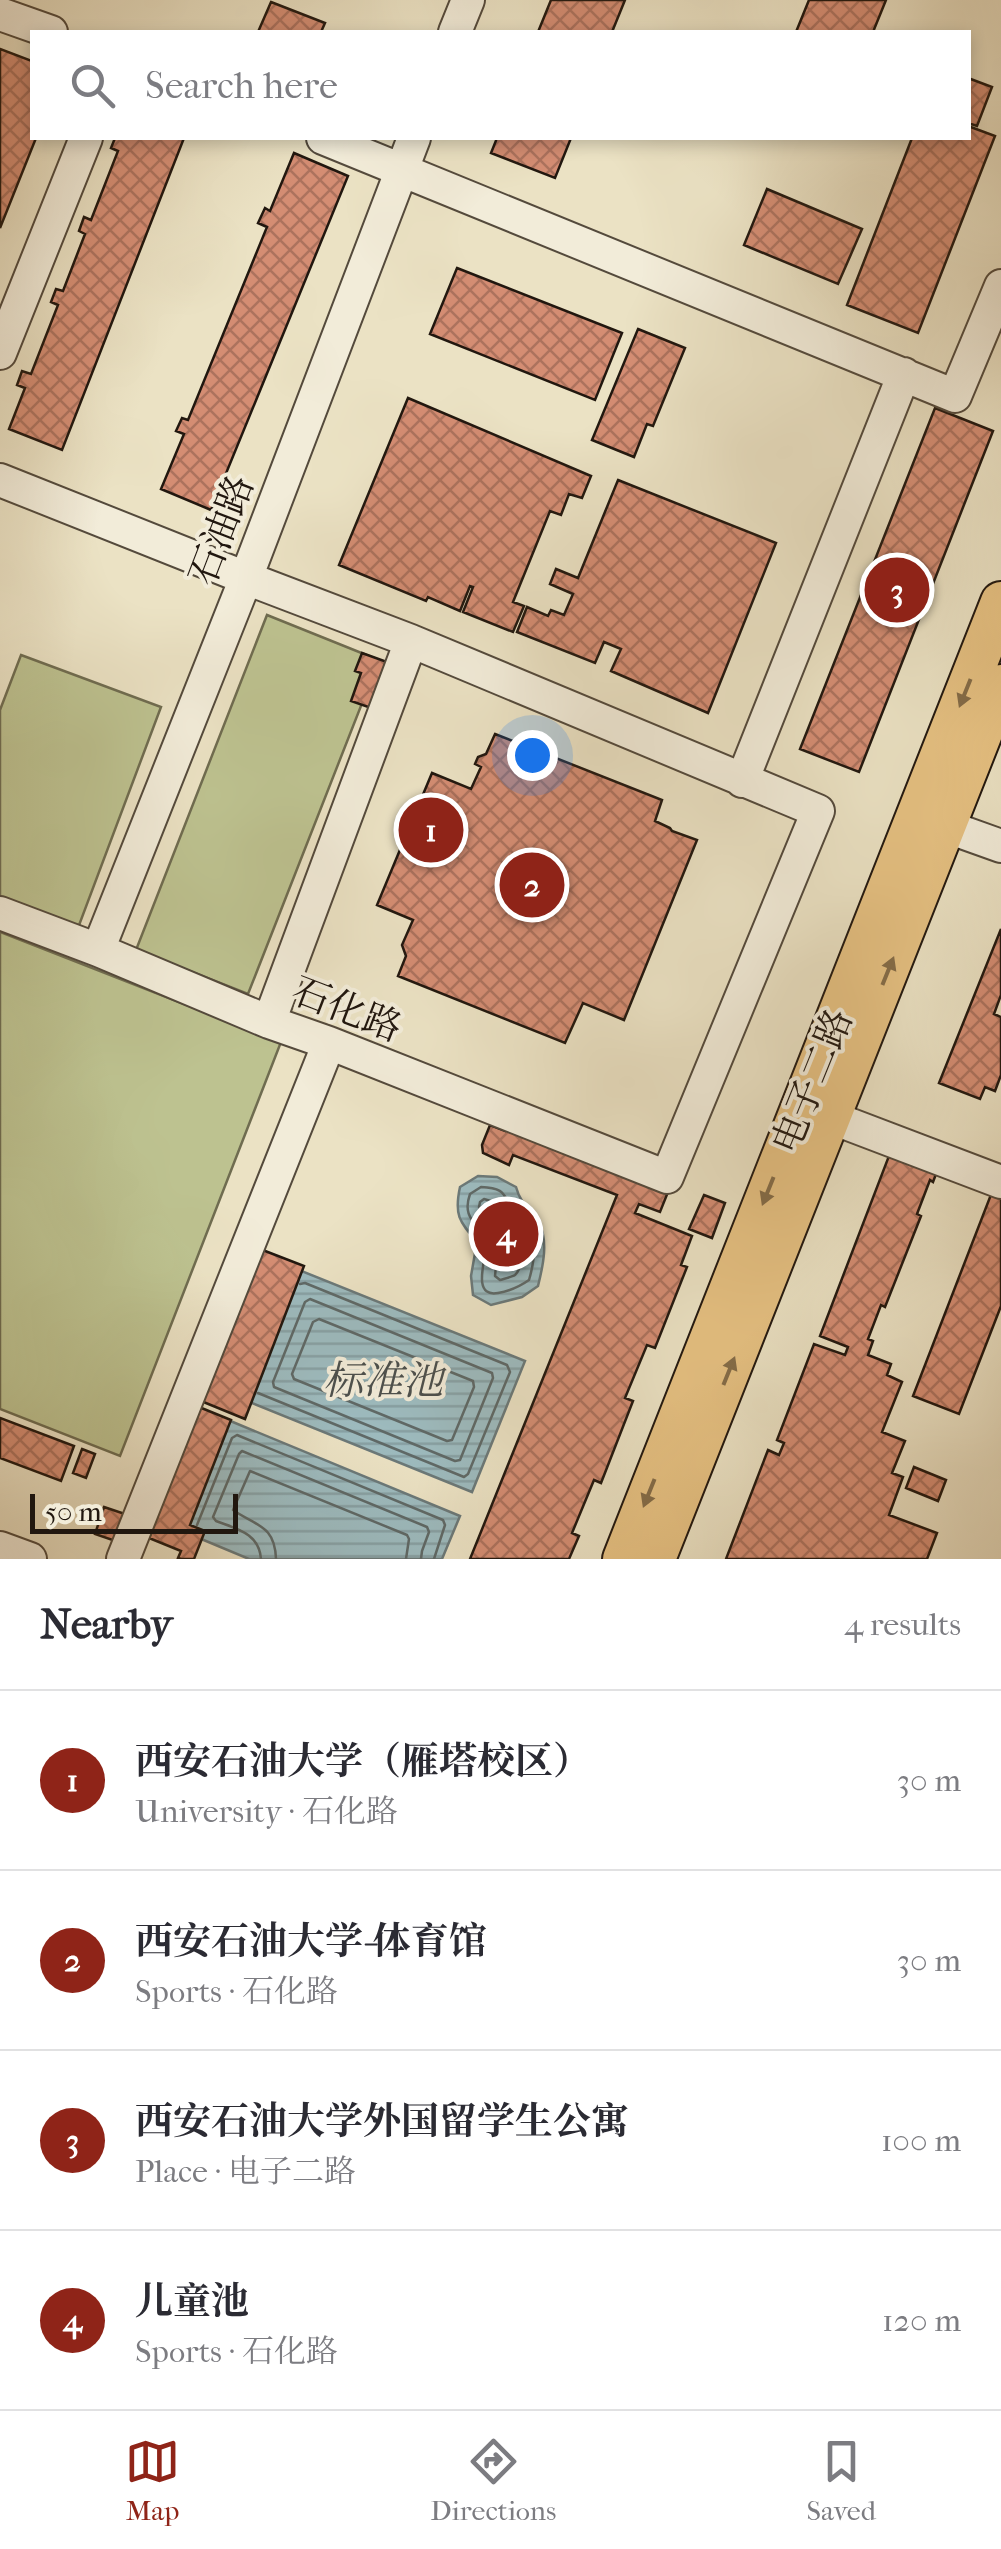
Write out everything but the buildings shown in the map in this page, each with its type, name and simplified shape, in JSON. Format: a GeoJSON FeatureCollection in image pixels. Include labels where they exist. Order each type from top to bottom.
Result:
{"type":"FeatureCollection","features":[{"type":"Feature","properties":{"kind":"main road","name":"电子二路"},"geometry":{"type":"LineString","coordinates":[[623,1559],[1001,602]]}},
{"type":"Feature","properties":{"kind":"main road","name":"电子二路"},"geometry":{"type":"LineString","coordinates":[[655,1559],[1001,685]]}},
{"type":"Feature","properties":{"kind":"street"},"geometry":{"type":"LineString","coordinates":[[456,30],[468,0]]}},
{"type":"Feature","properties":{"kind":"street"},"geometry":{"type":"LineString","coordinates":[[0,14],[45,30]]}},
{"type":"Feature","properties":{"kind":"street"},"geometry":{"type":"LineString","coordinates":[[0,353],[85,140]]}},
{"type":"Feature","properties":{"kind":"street"},"geometry":{"type":"LineString","coordinates":[[328,140],[955,396],[1001,286]]}},
{"type":"Feature","properties":{"kind":"street","name":"石油路"},"geometry":{"type":"LineString","coordinates":[[98,950],[246,578],[413,140]]}},
{"type":"Feature","properties":{"kind":"street"},"geometry":{"type":"LineString","coordinates":[[0,480],[411,640],[742,781],[904,374]]}},
{"type":"Feature","properties":{"kind":"street"},"geometry":{"type":"LineString","coordinates":[[269,1022],[411,640]]}},
{"type":"Feature","properties":{"kind":"street","name":"石化路"},"geometry":{"type":"LineString","coordinates":[[0,913],[666,1177],[818,810],[742,781]]}},
{"type":"Feature","properties":{"kind":"street"},"geometry":{"type":"LineString","coordinates":[[945,826],[1001,846]]}},
{"type":"Feature","properties":{"kind":"street"},"geometry":{"type":"LineString","coordinates":[[123,1559],[329,1043]]}},
{"type":"Feature","properties":{"kind":"street"},"geometry":{"type":"LineString","coordinates":[[830,1117],[1001,1182]]}},
{"type":"Feature","properties":{"kind":"street"},"geometry":{"type":"LineString","coordinates":[[0,1548],[30,1559]]}},
{"type":"Feature","properties":{"kind":"green space"},"geometry":{"type":"Polygon","coordinates":[[[267,615],[379,660],[248,994],[136,950],[267,615]]]}},
{"type":"Feature","properties":{"kind":"green space"},"geometry":{"type":"Polygon","coordinates":[[[21,655],[161,707],[78,928],[0,899],[0,710],[21,655]]]}},
{"type":"Feature","properties":{"kind":"green space"},"geometry":{"type":"Polygon","coordinates":[[[0,932],[281,1042],[120,1456],[0,1409],[0,932]]]}},
{"type":"Feature","properties":{"kind":"water"},"geometry":{"type":"Polygon","coordinates":[[[478,1176],[497,1177],[516,1187],[538,1221],[544,1245],[538,1286],[522,1297],[491,1305],[473,1295],[471,1276],[477,1242],[458,1211],[460,1187],[478,1176]]]}},
{"type":"Feature","properties":{"kind":"water","name":"标准池"},"geometry":{"type":"Polygon","coordinates":[[[294,1268],[525,1361],[472,1492],[242,1399],[294,1268]]]}},
{"type":"Feature","properties":{"kind":"water"},"geometry":{"type":"Polygon","coordinates":[[[228,1420],[460,1516],[442,1559],[249,1559],[182,1531],[228,1420]]]}},
{"type":"Feature","properties":{"kind":"place","name":"西安石油大学外国留学生公寓"},"geometry":{"type":"Point","coordinates":[897,590]}},
{"type":"Feature","properties":{"kind":"place","name":"西安石油大学（雁塔校区）"},"geometry":{"type":"Point","coordinates":[431,830]}},
{"type":"Feature","properties":{"kind":"place","name":"西安石油大学-体育馆"},"geometry":{"type":"Point","coordinates":[532,885]}},
{"type":"Feature","properties":{"kind":"place","name":"儿童池"},"geometry":{"type":"Point","coordinates":[506,1234]}}]}
